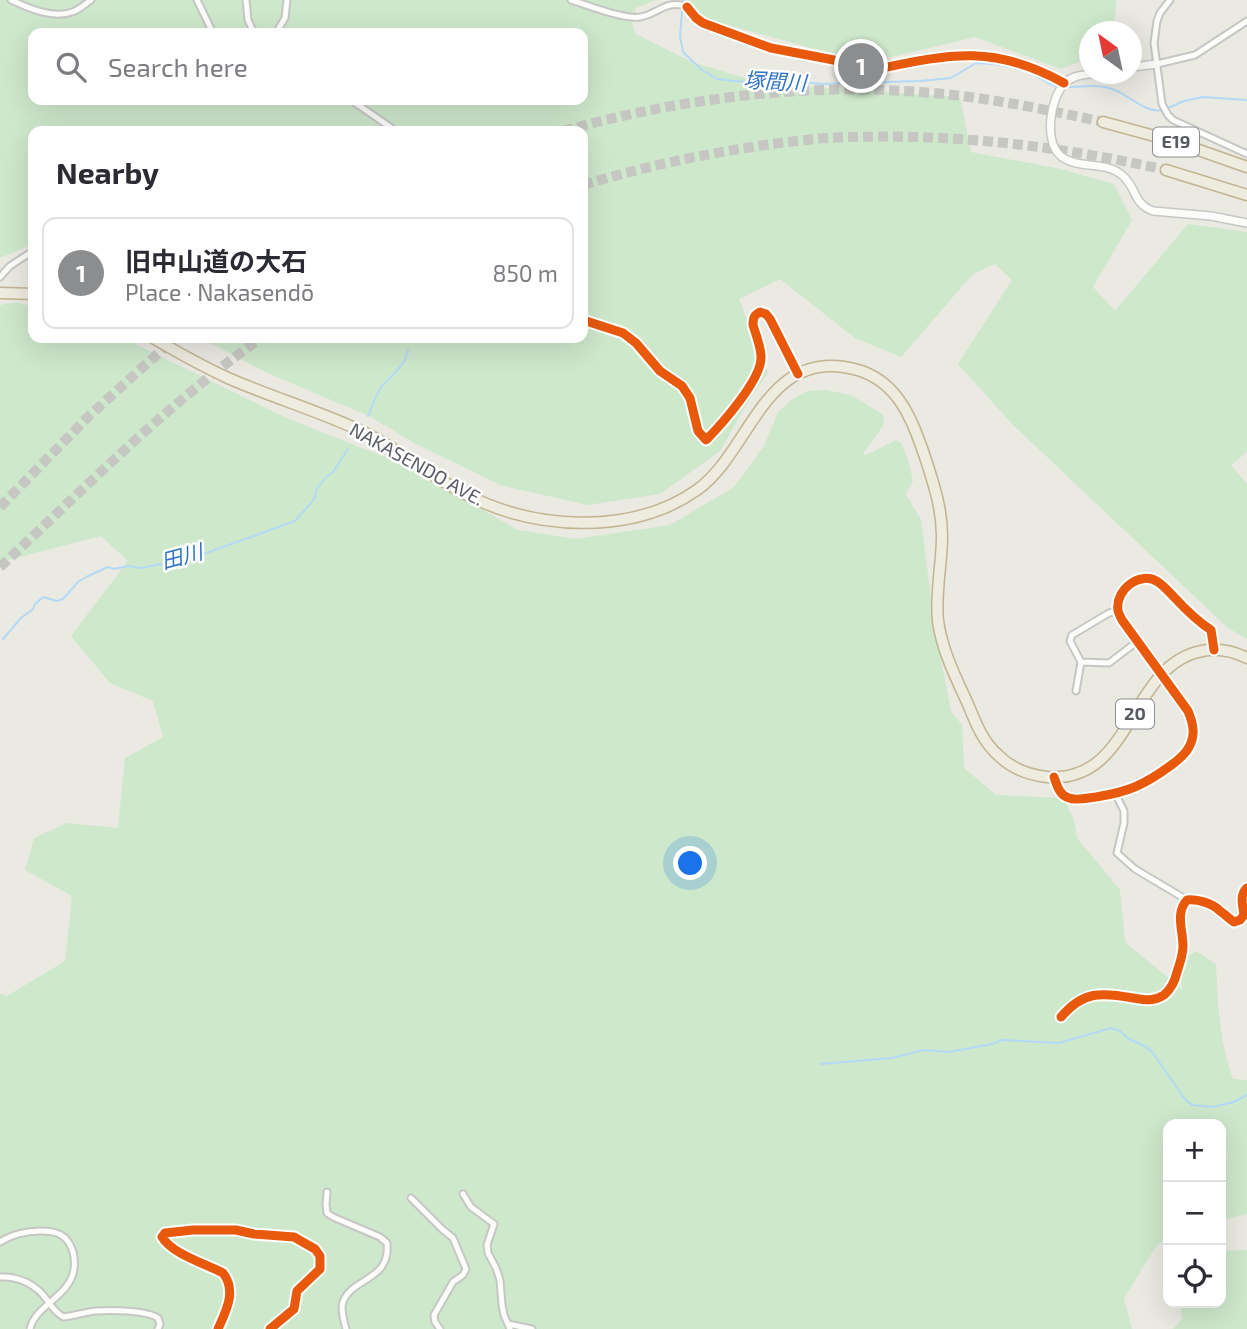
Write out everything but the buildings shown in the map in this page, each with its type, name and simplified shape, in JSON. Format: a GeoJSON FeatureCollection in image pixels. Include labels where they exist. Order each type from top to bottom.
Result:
{"type":"FeatureCollection","features":[{"type":"Feature","properties":{"kind":"highway","name":"E19"},"geometry":{"type":"LineString","coordinates":[[1103,122],[1162,137],[1247,167]]}},
{"type":"Feature","properties":{"kind":"highway","name":"E19"},"geometry":{"type":"LineString","coordinates":[[1166,170],[1247,197]]}},
{"type":"Feature","properties":{"kind":"highway"},"geometry":{"type":"LineString","coordinates":[[0,293],[28,294]]}},
{"type":"Feature","properties":{"kind":"highway","name":"NAKASENDO AVE."},"geometry":{"type":"LineString","coordinates":[[162,343],[229,378],[366,433],[482,503],[518,515],[569,523],[633,517],[670,505],[691,494],[711,478],[769,397],[798,374],[821,367],[839,366],[864,372],[890,388],[904,405],[933,482],[942,534],[938,616],[940,634],[951,668],[980,732],[996,754],[1020,770],[1032,774],[1054,777],[1074,774],[1103,758],[1117,742],[1163,671],[1188,654],[1214,650],[1236,653],[1247,658]]}},
{"type":"Feature","properties":{"kind":"street"},"geometry":{"type":"LineString","coordinates":[[11,0],[33,9],[62,14],[70,13],[90,0]]}},
{"type":"Feature","properties":{"kind":"street"},"geometry":{"type":"LineString","coordinates":[[197,0],[211,28]]}},
{"type":"Feature","properties":{"kind":"street"},"geometry":{"type":"LineString","coordinates":[[246,0],[251,28]]}},
{"type":"Feature","properties":{"kind":"street"},"geometry":{"type":"LineString","coordinates":[[279,28],[287,12],[287,0]]}},
{"type":"Feature","properties":{"kind":"street"},"geometry":{"type":"LineString","coordinates":[[571,0],[634,18],[645,16],[670,4],[684,6],[704,23],[771,48],[839,61],[859,62],[872,69],[933,58],[969,55],[1013,61],[1065,83]]}},
{"type":"Feature","properties":{"kind":"street"},"geometry":{"type":"LineString","coordinates":[[1170,0],[1160,13],[1155,28],[1154,43],[1162,104],[1173,120],[1247,154]]}},
{"type":"Feature","properties":{"kind":"street"},"geometry":{"type":"LineString","coordinates":[[1142,66],[1195,55],[1247,21]]}},
{"type":"Feature","properties":{"kind":"street"},"geometry":{"type":"LineString","coordinates":[[1079,76],[1065,83],[1059,92],[1050,123],[1052,144],[1062,157],[1116,171],[1128,181],[1140,204],[1146,209],[1212,216],[1247,223]]}},
{"type":"Feature","properties":{"kind":"street"},"geometry":{"type":"LineString","coordinates":[[358,105],[389,126]]}},
{"type":"Feature","properties":{"kind":"street"},"geometry":{"type":"LineString","coordinates":[[0,277],[10,266],[28,254]]}},
{"type":"Feature","properties":{"kind":"street"},"geometry":{"type":"LineString","coordinates":[[588,322],[623,333],[636,343],[660,371],[682,386],[690,398],[698,431],[706,440],[723,423],[759,370],[761,360],[753,325],[756,314],[766,314],[770,319],[798,374]]}},
{"type":"Feature","properties":{"kind":"street"},"geometry":{"type":"LineString","coordinates":[[1054,777],[1060,792],[1069,798],[1086,798],[1130,790],[1148,782],[1177,761],[1189,748],[1194,735],[1188,711],[1122,620],[1118,611],[1123,590],[1140,579],[1149,578],[1159,582],[1198,621],[1212,630],[1214,650]]}},
{"type":"Feature","properties":{"kind":"street"},"geometry":{"type":"LineString","coordinates":[[1076,691],[1081,662],[1070,641],[1072,635],[1109,613],[1118,611]]}},
{"type":"Feature","properties":{"kind":"street"},"geometry":{"type":"LineString","coordinates":[[1081,662],[1109,663],[1138,641]]}},
{"type":"Feature","properties":{"kind":"street"},"geometry":{"type":"LineString","coordinates":[[1115,793],[1124,811],[1117,853],[1135,869],[1187,900]]}},
{"type":"Feature","properties":{"kind":"street"},"geometry":{"type":"LineString","coordinates":[[1061,1017],[1077,1001],[1091,995],[1112,994],[1146,1001],[1165,994],[1171,988],[1182,956],[1179,912],[1181,906],[1187,900],[1194,899],[1212,905],[1234,922],[1244,915],[1242,898],[1247,888]]}},
{"type":"Feature","properties":{"kind":"street"},"geometry":{"type":"LineString","coordinates":[[327,1192],[327,1213],[380,1237],[387,1243],[386,1259],[377,1273],[352,1290],[343,1301],[346,1329]]}},
{"type":"Feature","properties":{"kind":"street"},"geometry":{"type":"LineString","coordinates":[[463,1194],[471,1207],[494,1224],[487,1245],[488,1253],[500,1280],[502,1306],[509,1327],[532,1329]]}},
{"type":"Feature","properties":{"kind":"street"},"geometry":{"type":"LineString","coordinates":[[411,1198],[453,1238],[467,1269],[453,1282],[434,1315],[440,1329]]}},
{"type":"Feature","properties":{"kind":"street"},"geometry":{"type":"LineString","coordinates":[[218,1329],[229,1298],[228,1280],[223,1273],[164,1242],[162,1237],[165,1233],[236,1230],[295,1237],[315,1249],[320,1256],[320,1269],[297,1291],[295,1308],[290,1314],[270,1329]]}},
{"type":"Feature","properties":{"kind":"street"},"geometry":{"type":"LineString","coordinates":[[0,1242],[21,1234],[55,1232],[68,1241],[74,1257],[73,1276],[68,1285],[36,1316],[30,1329]]}},
{"type":"Feature","properties":{"kind":"street"},"geometry":{"type":"LineString","coordinates":[[0,1277],[20,1279],[30,1285],[63,1317],[105,1311],[153,1314],[158,1318],[158,1329]]}},
{"type":"Feature","properties":{"kind":"green space"},"geometry":{"type":"Polygon","coordinates":[[[0,0],[655,0],[636,8],[632,24],[636,34],[692,62],[765,84],[960,97],[971,152],[1061,169],[1114,184],[1132,220],[1093,287],[1115,311],[1188,224],[1247,232],[1247,452],[1231,465],[1247,484],[1247,639],[1228,628],[1013,425],[958,364],[1012,280],[995,264],[973,274],[901,357],[855,338],[780,279],[739,299],[768,373],[720,451],[660,494],[588,505],[503,486],[416,444],[369,416],[265,372],[210,343],[588,343],[588,126],[28,126],[28,246],[0,258],[0,0]]]}},
{"type":"Feature","properties":{"kind":"green space"},"geometry":{"type":"Polygon","coordinates":[[[681,0],[1116,0],[1115,21],[1079,21],[1079,62],[1061,69],[975,37],[891,57],[834,54],[697,17],[691,7],[681,0]]]}},
{"type":"Feature","properties":{"kind":"green space"},"geometry":{"type":"Polygon","coordinates":[[[17,302],[28,305],[28,343],[133,343],[289,419],[405,465],[518,530],[576,539],[670,525],[734,487],[764,446],[778,412],[793,399],[808,391],[825,390],[851,395],[882,414],[884,418],[883,426],[863,454],[896,440],[901,443],[908,459],[913,481],[906,494],[921,520],[935,630],[951,711],[962,725],[964,768],[996,795],[1063,798],[1074,819],[1077,838],[1120,890],[1125,942],[1183,990],[1176,965],[1196,951],[1216,964],[1220,1022],[1228,1064],[1233,1079],[1247,1080],[1247,1214],[1226,1219],[1226,1119],[1163,1119],[1163,1242],[1157,1245],[1124,1298],[1132,1329],[0,1329],[0,994],[7,996],[65,961],[72,896],[25,870],[34,838],[67,823],[118,828],[125,758],[163,737],[153,701],[110,683],[71,636],[128,561],[101,536],[0,562],[0,305],[17,302]]]}},
{"type":"Feature","properties":{"kind":"green space"},"geometry":{"type":"Polygon","coordinates":[[[1247,1250],[1247,1329],[1173,1329],[1182,1319],[1181,1308],[1226,1308],[1226,1251],[1247,1250]]]}},
{"type":"Feature","properties":{"kind":"waterway","name":"塚間川"},"geometry":{"type":"LineString","coordinates":[[683,0],[680,36],[683,52],[702,70],[717,79],[822,84],[920,81],[951,78],[976,63],[1019,69],[1057,87]]}},
{"type":"Feature","properties":{"kind":"waterway","name":"塚間川"},"geometry":{"type":"LineString","coordinates":[[1067,87],[1104,87],[1117,91],[1151,110],[1163,110]]}},
{"type":"Feature","properties":{"kind":"waterway","name":"塚間川"},"geometry":{"type":"LineString","coordinates":[[1168,108],[1203,97],[1247,100]]}},
{"type":"Feature","properties":{"kind":"waterway","name":"田川"},"geometry":{"type":"LineString","coordinates":[[368,416],[380,389],[401,365],[408,350]]}},
{"type":"Feature","properties":{"kind":"waterway","name":"田川"},"geometry":{"type":"LineString","coordinates":[[3,639],[43,597],[57,601],[63,599],[78,582],[108,567],[142,568],[166,564],[204,554],[295,521],[311,503],[316,490],[333,472],[348,449]]}},
{"type":"Feature","properties":{"kind":"waterway"},"geometry":{"type":"LineString","coordinates":[[821,1064],[892,1058],[923,1050],[949,1052],[1002,1040],[1059,1043],[1111,1028],[1153,1053],[1184,1098],[1192,1105],[1212,1107],[1234,1102],[1247,1095]]}},
{"type":"Feature","properties":{"kind":"tunnel"},"geometry":{"type":"LineString","coordinates":[[583,126],[695,102],[830,90],[920,92],[966,97],[1103,122]]}},
{"type":"Feature","properties":{"kind":"tunnel"},"geometry":{"type":"LineString","coordinates":[[588,184],[719,153],[787,142],[844,137],[973,140],[1089,155],[1166,170]]}},
{"type":"Feature","properties":{"kind":"tunnel"},"geometry":{"type":"LineString","coordinates":[[0,507],[89,416],[169,343]]}},
{"type":"Feature","properties":{"kind":"tunnel"},"geometry":{"type":"LineString","coordinates":[[0,567],[159,419],[254,343]]}},
{"type":"Feature","properties":{"kind":"cycle path"},"geometry":{"type":"LineString","coordinates":[[687,7],[703,23],[771,48],[839,61],[859,62],[872,69],[952,56],[973,56],[1016,63],[1064,83]]}},
{"type":"Feature","properties":{"kind":"cycle path"},"geometry":{"type":"LineString","coordinates":[[588,322],[623,333],[636,343],[660,371],[682,386],[690,398],[698,431],[706,440],[740,401],[760,366],[760,349],[753,325],[754,317],[758,313],[766,314],[770,319],[798,374]]}},
{"type":"Feature","properties":{"kind":"cycle path"},"geometry":{"type":"LineString","coordinates":[[1054,777],[1061,792],[1072,799],[1117,793],[1161,773],[1183,755],[1191,742],[1193,729],[1188,711],[1119,614],[1120,596],[1130,584],[1144,578],[1160,584],[1211,630],[1214,650]]}},
{"type":"Feature","properties":{"kind":"cycle path"},"geometry":{"type":"LineString","coordinates":[[1061,1017],[1077,1002],[1093,996],[1111,995],[1149,1000],[1164,995],[1174,982],[1181,959],[1183,946],[1180,916],[1183,905],[1187,900],[1200,901],[1217,908],[1234,922],[1244,915],[1242,897],[1247,888]]}},
{"type":"Feature","properties":{"kind":"cycle path"},"geometry":{"type":"LineString","coordinates":[[218,1329],[229,1301],[227,1280],[223,1273],[173,1249],[162,1237],[165,1233],[236,1230],[294,1237],[315,1249],[320,1256],[320,1269],[297,1291],[294,1309],[270,1329]]}},
{"type":"Feature","properties":{"kind":"place","name":"旧中山道の大石"},"geometry":{"type":"Point","coordinates":[861,66]}}]}
